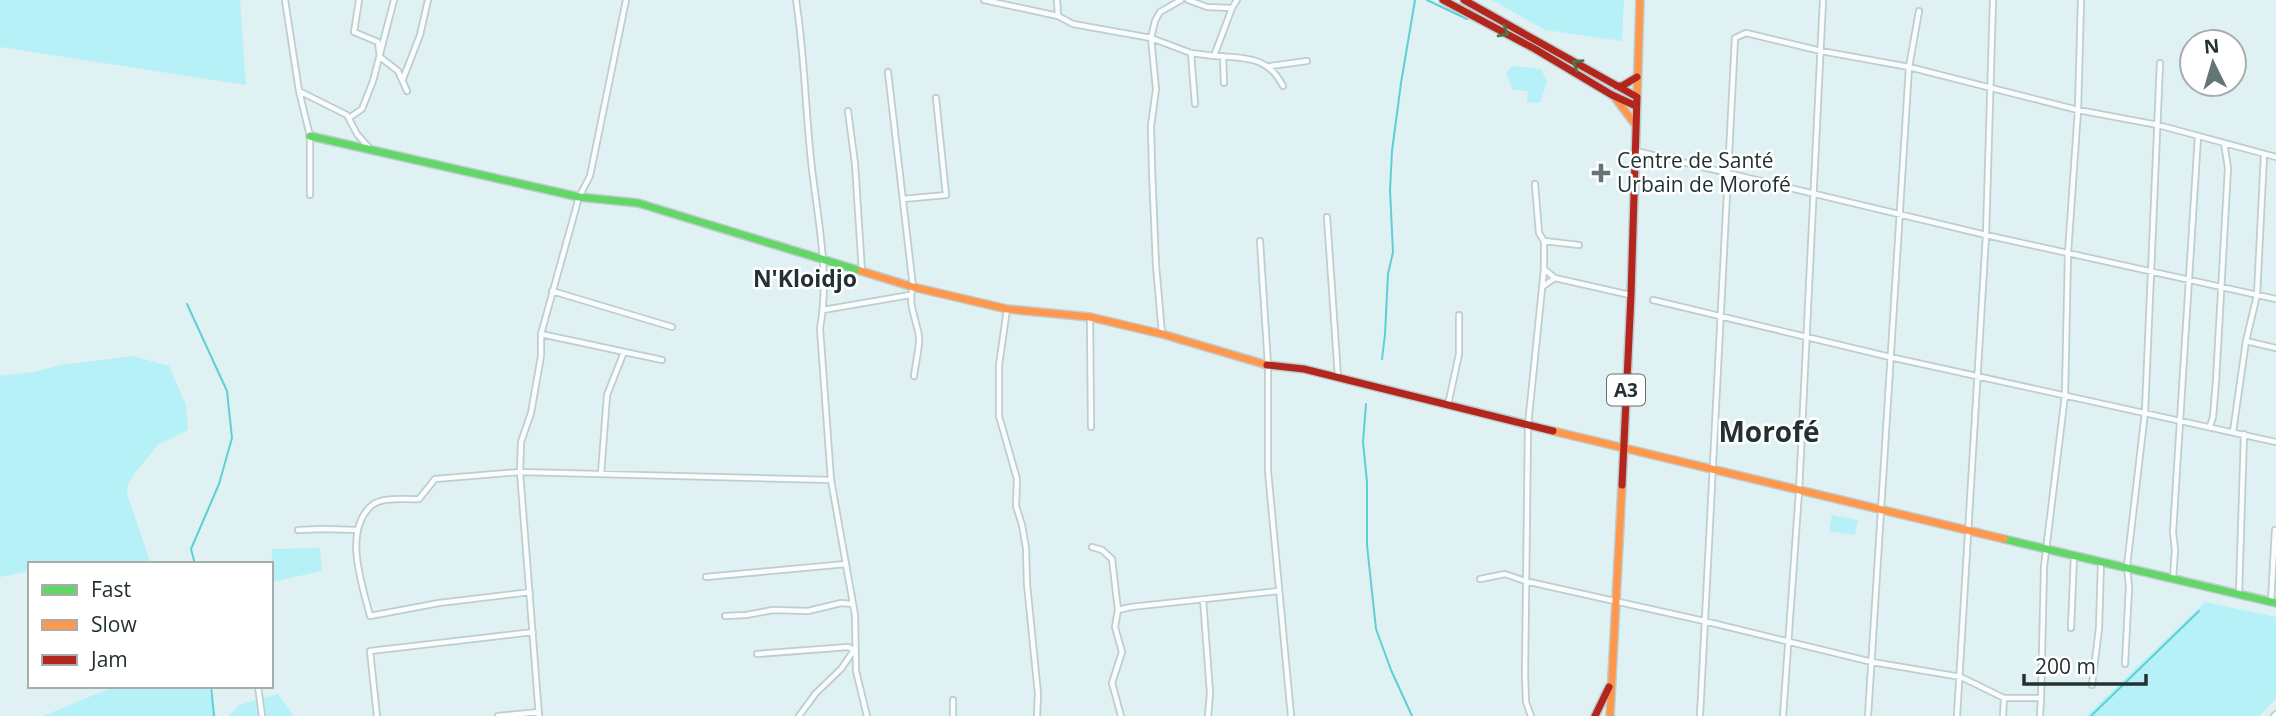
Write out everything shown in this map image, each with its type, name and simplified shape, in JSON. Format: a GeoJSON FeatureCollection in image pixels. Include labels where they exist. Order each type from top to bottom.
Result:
{"type":"FeatureCollection","features":[{"type":"Feature","properties":{"kind":"main road"},"geometry":{"type":"LineString","coordinates":[[1443,0],[1636,106]]}},
{"type":"Feature","properties":{"kind":"main road"},"geometry":{"type":"LineString","coordinates":[[1464,0],[1637,97]]}},
{"type":"Feature","properties":{"kind":"main road","name":"A3"},"geometry":{"type":"LineString","coordinates":[[1610,716],[1631,295],[1640,0]]}},
{"type":"Feature","properties":{"kind":"main road"},"geometry":{"type":"LineString","coordinates":[[1614,86],[1622,86],[1637,77]]}},
{"type":"Feature","properties":{"kind":"main road"},"geometry":{"type":"LineString","coordinates":[[1612,95],[1636,125]]}},
{"type":"Feature","properties":{"kind":"main road"},"geometry":{"type":"LineString","coordinates":[[310,136],[579,197],[638,203],[913,287],[1007,309],[1090,317],[1162,334],[1268,365],[1304,369],[1799,491],[2274,602]]}},
{"type":"Feature","properties":{"kind":"main road"},"geometry":{"type":"LineString","coordinates":[[1595,716],[1611,683]]}},
{"type":"Feature","properties":{"kind":"street"},"geometry":{"type":"LineString","coordinates":[[285,0],[299,90],[310,136],[310,195]]}},
{"type":"Feature","properties":{"kind":"street"},"geometry":{"type":"LineString","coordinates":[[359,0],[353,23],[354,32],[378,42],[380,57],[398,71],[407,90]]}},
{"type":"Feature","properties":{"kind":"street"},"geometry":{"type":"LineString","coordinates":[[349,118],[362,109],[373,81],[394,0]]}},
{"type":"Feature","properties":{"kind":"street"},"geometry":{"type":"LineString","coordinates":[[403,80],[420,35],[428,0]]}},
{"type":"Feature","properties":{"kind":"street"},"geometry":{"type":"LineString","coordinates":[[498,716],[539,714],[520,472],[521,442],[531,413],[541,356],[541,334],[552,291],[579,197],[590,176],[626,0]]}},
{"type":"Feature","properties":{"kind":"street"},"geometry":{"type":"LineString","coordinates":[[796,0],[822,260],[823,310],[820,328],[831,481],[852,604],[856,671],[867,716]]}},
{"type":"Feature","properties":{"kind":"street"},"geometry":{"type":"LineString","coordinates":[[984,0],[1058,16],[1073,24],[1151,38],[1191,53],[1256,61],[1269,66],[1307,61]]}},
{"type":"Feature","properties":{"kind":"street"},"geometry":{"type":"LineString","coordinates":[[1057,0],[1058,16]]}},
{"type":"Feature","properties":{"kind":"street"},"geometry":{"type":"LineString","coordinates":[[1162,334],[1152,170],[1151,126],[1156,89],[1151,38],[1154,21],[1160,12],[1181,0]]}},
{"type":"Feature","properties":{"kind":"street"},"geometry":{"type":"LineString","coordinates":[[1188,0],[1207,7],[1232,8]]}},
{"type":"Feature","properties":{"kind":"street"},"geometry":{"type":"LineString","coordinates":[[1214,56],[1237,0]]}},
{"type":"Feature","properties":{"kind":"street"},"geometry":{"type":"LineString","coordinates":[[1783,716],[1799,491],[1823,0]]}},
{"type":"Feature","properties":{"kind":"street"},"geometry":{"type":"LineString","coordinates":[[1957,716],[1986,235],[1993,0]]}},
{"type":"Feature","properties":{"kind":"street"},"geometry":{"type":"LineString","coordinates":[[2040,716],[2040,650],[2046,547],[2064,395],[2068,253],[2078,110],[2081,0]]}},
{"type":"Feature","properties":{"kind":"street"},"geometry":{"type":"LineString","coordinates":[[1868,716],[1909,67],[1919,11]]}},
{"type":"Feature","properties":{"kind":"street"},"geometry":{"type":"LineString","coordinates":[[1700,716],[1735,37],[1746,33],[1822,51],[1909,67],[2078,110],[2158,125],[2276,157]]}},
{"type":"Feature","properties":{"kind":"street"},"geometry":{"type":"LineString","coordinates":[[1191,53],[1195,104]]}},
{"type":"Feature","properties":{"kind":"street"},"geometry":{"type":"LineString","coordinates":[[1223,57],[1224,83]]}},
{"type":"Feature","properties":{"kind":"street"},"geometry":{"type":"LineString","coordinates":[[2125,664],[2129,587],[2127,566],[2144,412],[2160,62]]}},
{"type":"Feature","properties":{"kind":"street"},"geometry":{"type":"LineString","coordinates":[[1269,66],[1283,86]]}},
{"type":"Feature","properties":{"kind":"street"},"geometry":{"type":"LineString","coordinates":[[888,72],[913,287],[910,295],[920,340],[915,356],[914,376]]}},
{"type":"Feature","properties":{"kind":"street"},"geometry":{"type":"LineString","coordinates":[[299,90],[338,109],[349,118],[357,134],[372,150]]}},
{"type":"Feature","properties":{"kind":"street"},"geometry":{"type":"LineString","coordinates":[[903,199],[946,195],[936,98]]}},
{"type":"Feature","properties":{"kind":"street"},"geometry":{"type":"LineString","coordinates":[[848,111],[855,164],[862,272]]}},
{"type":"Feature","properties":{"kind":"street"},"geometry":{"type":"LineString","coordinates":[[2173,578],[2173,532],[2197,136]]}},
{"type":"Feature","properties":{"kind":"street"},"geometry":{"type":"LineString","coordinates":[[2210,426],[2216,381],[2228,168],[2224,143]]}},
{"type":"Feature","properties":{"kind":"street"},"geometry":{"type":"LineString","coordinates":[[1635,151],[1986,235],[2276,299]]}},
{"type":"Feature","properties":{"kind":"street"},"geometry":{"type":"LineString","coordinates":[[2233,432],[2246,341],[2258,295],[2264,155]]}},
{"type":"Feature","properties":{"kind":"street"},"geometry":{"type":"LineString","coordinates":[[1531,716],[1526,702],[1525,675],[1528,425],[1544,270],[1544,241],[1539,233],[1535,184]]}},
{"type":"Feature","properties":{"kind":"street"},"geometry":{"type":"LineString","coordinates":[[1327,217],[1339,378]]}},
{"type":"Feature","properties":{"kind":"street"},"geometry":{"type":"LineString","coordinates":[[1260,241],[1268,365],[1268,471],[1292,716]]}},
{"type":"Feature","properties":{"kind":"street"},"geometry":{"type":"LineString","coordinates":[[1544,241],[1579,245]]}},
{"type":"Feature","properties":{"kind":"street"},"geometry":{"type":"LineString","coordinates":[[1544,270],[1555,278],[1631,295]]}},
{"type":"Feature","properties":{"kind":"street"},"geometry":{"type":"LineString","coordinates":[[1541,288],[1555,278]]}},
{"type":"Feature","properties":{"kind":"street"},"geometry":{"type":"LineString","coordinates":[[552,291],[672,327]]}},
{"type":"Feature","properties":{"kind":"street"},"geometry":{"type":"LineString","coordinates":[[823,310],[910,295]]}},
{"type":"Feature","properties":{"kind":"street"},"geometry":{"type":"LineString","coordinates":[[1653,300],[1890,357],[2276,442]]}},
{"type":"Feature","properties":{"kind":"street"},"geometry":{"type":"LineString","coordinates":[[1007,309],[999,365],[999,416],[1015,471],[1018,487],[1016,506],[1025,540],[1038,694],[1037,716]]}},
{"type":"Feature","properties":{"kind":"street"},"geometry":{"type":"LineString","coordinates":[[1448,405],[1459,354],[1459,315]]}},
{"type":"Feature","properties":{"kind":"street"},"geometry":{"type":"LineString","coordinates":[[1090,317],[1091,426]]}},
{"type":"Feature","properties":{"kind":"street"},"geometry":{"type":"LineString","coordinates":[[541,334],[663,360]]}},
{"type":"Feature","properties":{"kind":"street"},"geometry":{"type":"LineString","coordinates":[[2246,341],[2276,348]]}},
{"type":"Feature","properties":{"kind":"street"},"geometry":{"type":"LineString","coordinates":[[601,474],[607,395],[624,352]]}},
{"type":"Feature","properties":{"kind":"street"},"geometry":{"type":"LineString","coordinates":[[2239,594],[2245,434]]}},
{"type":"Feature","properties":{"kind":"street"},"geometry":{"type":"LineString","coordinates":[[530,592],[439,603],[370,616],[356,560],[357,530],[371,505],[383,500],[419,499],[435,480],[520,472],[831,481]]}},
{"type":"Feature","properties":{"kind":"street"},"geometry":{"type":"LineString","coordinates":[[298,530],[357,530]]}},
{"type":"Feature","properties":{"kind":"street"},"geometry":{"type":"LineString","coordinates":[[2274,602],[2275,530]]}},
{"type":"Feature","properties":{"kind":"street"},"geometry":{"type":"LineString","coordinates":[[1092,547],[1102,550],[1112,559],[1118,610],[1115,627],[1122,652],[1112,683],[1121,716]]}},
{"type":"Feature","properties":{"kind":"street"},"geometry":{"type":"LineString","coordinates":[[2071,628],[2074,554]]}},
{"type":"Feature","properties":{"kind":"street"},"geometry":{"type":"LineString","coordinates":[[2092,685],[2099,628],[2101,560]]}},
{"type":"Feature","properties":{"kind":"street"},"geometry":{"type":"LineString","coordinates":[[706,577],[846,564]]}},
{"type":"Feature","properties":{"kind":"street"},"geometry":{"type":"LineString","coordinates":[[1480,579],[1505,574],[1616,603],[1704,621],[1872,662],[1961,677],[2004,698],[2040,698]]}},
{"type":"Feature","properties":{"kind":"street"},"geometry":{"type":"LineString","coordinates":[[1118,610],[1278,591]]}},
{"type":"Feature","properties":{"kind":"street"},"geometry":{"type":"LineString","coordinates":[[1203,600],[1210,671],[1208,716]]}},
{"type":"Feature","properties":{"kind":"street"},"geometry":{"type":"LineString","coordinates":[[724,616],[773,610],[808,611],[841,603],[852,604]]}},
{"type":"Feature","properties":{"kind":"street"},"geometry":{"type":"LineString","coordinates":[[377,716],[370,650],[533,632]]}},
{"type":"Feature","properties":{"kind":"street"},"geometry":{"type":"LineString","coordinates":[[757,654],[848,648],[854,650]]}},
{"type":"Feature","properties":{"kind":"street"},"geometry":{"type":"LineString","coordinates":[[799,716],[827,681],[841,669],[854,650]]}},
{"type":"Feature","properties":{"kind":"street"},"geometry":{"type":"LineString","coordinates":[[258,688],[262,716]]}},
{"type":"Feature","properties":{"kind":"street"},"geometry":{"type":"LineString","coordinates":[[2003,716],[2004,698]]}},
{"type":"Feature","properties":{"kind":"street"},"geometry":{"type":"LineString","coordinates":[[953,699],[953,716]]}},
{"type":"Feature","properties":{"kind":"shaded area"},"geometry":{"type":"Polygon","coordinates":[[[0,0],[240,0],[246,85],[0,47],[0,0]]]}},
{"type":"Feature","properties":{"kind":"shaded area"},"geometry":{"type":"Polygon","coordinates":[[[1492,0],[1624,0],[1622,41],[1545,30],[1492,0]]]}},
{"type":"Feature","properties":{"kind":"shaded area"},"geometry":{"type":"Polygon","coordinates":[[[1516,66],[1541,69],[1547,82],[1540,103],[1527,102],[1528,91],[1513,90],[1506,73],[1516,66]]]}},
{"type":"Feature","properties":{"kind":"shaded area"},"geometry":{"type":"Polygon","coordinates":[[[132,356],[169,366],[186,405],[188,430],[158,445],[134,474],[127,494],[150,562],[28,562],[28,571],[0,577],[0,376],[132,356]]]}},
{"type":"Feature","properties":{"kind":"shaded area"},"geometry":{"type":"Polygon","coordinates":[[[1832,515],[1858,520],[1855,535],[1829,531],[1832,515]]]}},
{"type":"Feature","properties":{"kind":"shaded area"},"geometry":{"type":"Polygon","coordinates":[[[320,548],[322,571],[273,582],[272,549],[320,548]]]}},
{"type":"Feature","properties":{"kind":"shaded area"},"geometry":{"type":"Polygon","coordinates":[[[2205,602],[2276,617],[2276,699],[2259,716],[2086,716],[2205,602]]]}},
{"type":"Feature","properties":{"kind":"shaded area"},"geometry":{"type":"Polygon","coordinates":[[[111,688],[209,688],[216,716],[43,716],[111,688]]]}},
{"type":"Feature","properties":{"kind":"shaded area"},"geometry":{"type":"Polygon","coordinates":[[[278,694],[294,716],[229,716],[239,705],[278,694]]]}},
{"type":"Feature","properties":{"kind":"waterway"},"geometry":{"type":"LineString","coordinates":[[1382,359],[1388,274],[1393,252],[1390,190],[1392,151],[1415,0]]}},
{"type":"Feature","properties":{"kind":"waterway"},"geometry":{"type":"LineString","coordinates":[[1427,0],[1467,19]]}},
{"type":"Feature","properties":{"kind":"waterway"},"geometry":{"type":"LineString","coordinates":[[187,304],[227,391],[232,438],[219,484],[191,549],[194,562]]}},
{"type":"Feature","properties":{"kind":"waterway"},"geometry":{"type":"LineString","coordinates":[[1366,404],[1363,442],[1367,482],[1367,545],[1376,629],[1412,716]]}},
{"type":"Feature","properties":{"kind":"waterway"},"geometry":{"type":"LineString","coordinates":[[2091,716],[2199,611]]}},
{"type":"Feature","properties":{"kind":"waterway"},"geometry":{"type":"LineString","coordinates":[[211,688],[214,716]]}},
{"type":"Feature","properties":{"kind":"traffic: fast"},"geometry":{"type":"LineString","coordinates":[[310,136],[579,197],[638,203],[861,271]]}},
{"type":"Feature","properties":{"kind":"traffic: fast"},"geometry":{"type":"LineString","coordinates":[[2004,539],[2276,603]]}},
{"type":"Feature","properties":{"kind":"traffic: slow"},"geometry":{"type":"LineString","coordinates":[[1637,97],[1640,0]]}},
{"type":"Feature","properties":{"kind":"traffic: slow"},"geometry":{"type":"LineString","coordinates":[[1616,99],[1635,124]]}},
{"type":"Feature","properties":{"kind":"traffic: slow"},"geometry":{"type":"LineString","coordinates":[[861,271],[913,287],[1007,309],[1090,317],[1162,334],[1267,365]]}},
{"type":"Feature","properties":{"kind":"traffic: slow"},"geometry":{"type":"LineString","coordinates":[[1553,431],[2004,539]]}},
{"type":"Feature","properties":{"kind":"traffic: slow"},"geometry":{"type":"LineString","coordinates":[[1610,716],[1622,485]]}},
{"type":"Feature","properties":{"kind":"traffic: jam"},"geometry":{"type":"LineString","coordinates":[[1443,0],[1636,106]]}},
{"type":"Feature","properties":{"kind":"traffic: jam"},"geometry":{"type":"LineString","coordinates":[[1464,0],[1637,97],[1622,485]]}},
{"type":"Feature","properties":{"kind":"traffic: jam"},"geometry":{"type":"LineString","coordinates":[[1617,86],[1637,77]]}},
{"type":"Feature","properties":{"kind":"traffic: jam"},"geometry":{"type":"LineString","coordinates":[[1267,365],[1304,369],[1553,431]]}},
{"type":"Feature","properties":{"kind":"traffic: jam"},"geometry":{"type":"LineString","coordinates":[[1595,716],[1609,687]]}},
{"type":"Feature","properties":{"kind":"place","name":"Centre de Santé Urbain de Morofé"},"geometry":{"type":"Point","coordinates":[1601,173]}},
{"type":"Feature","properties":{"kind":"district","name":"N'Kloidjo"},"geometry":{"type":"Point","coordinates":[805,279]}},
{"type":"Feature","properties":{"kind":"district","name":"Morofé"},"geometry":{"type":"Point","coordinates":[1769,432]}}]}
